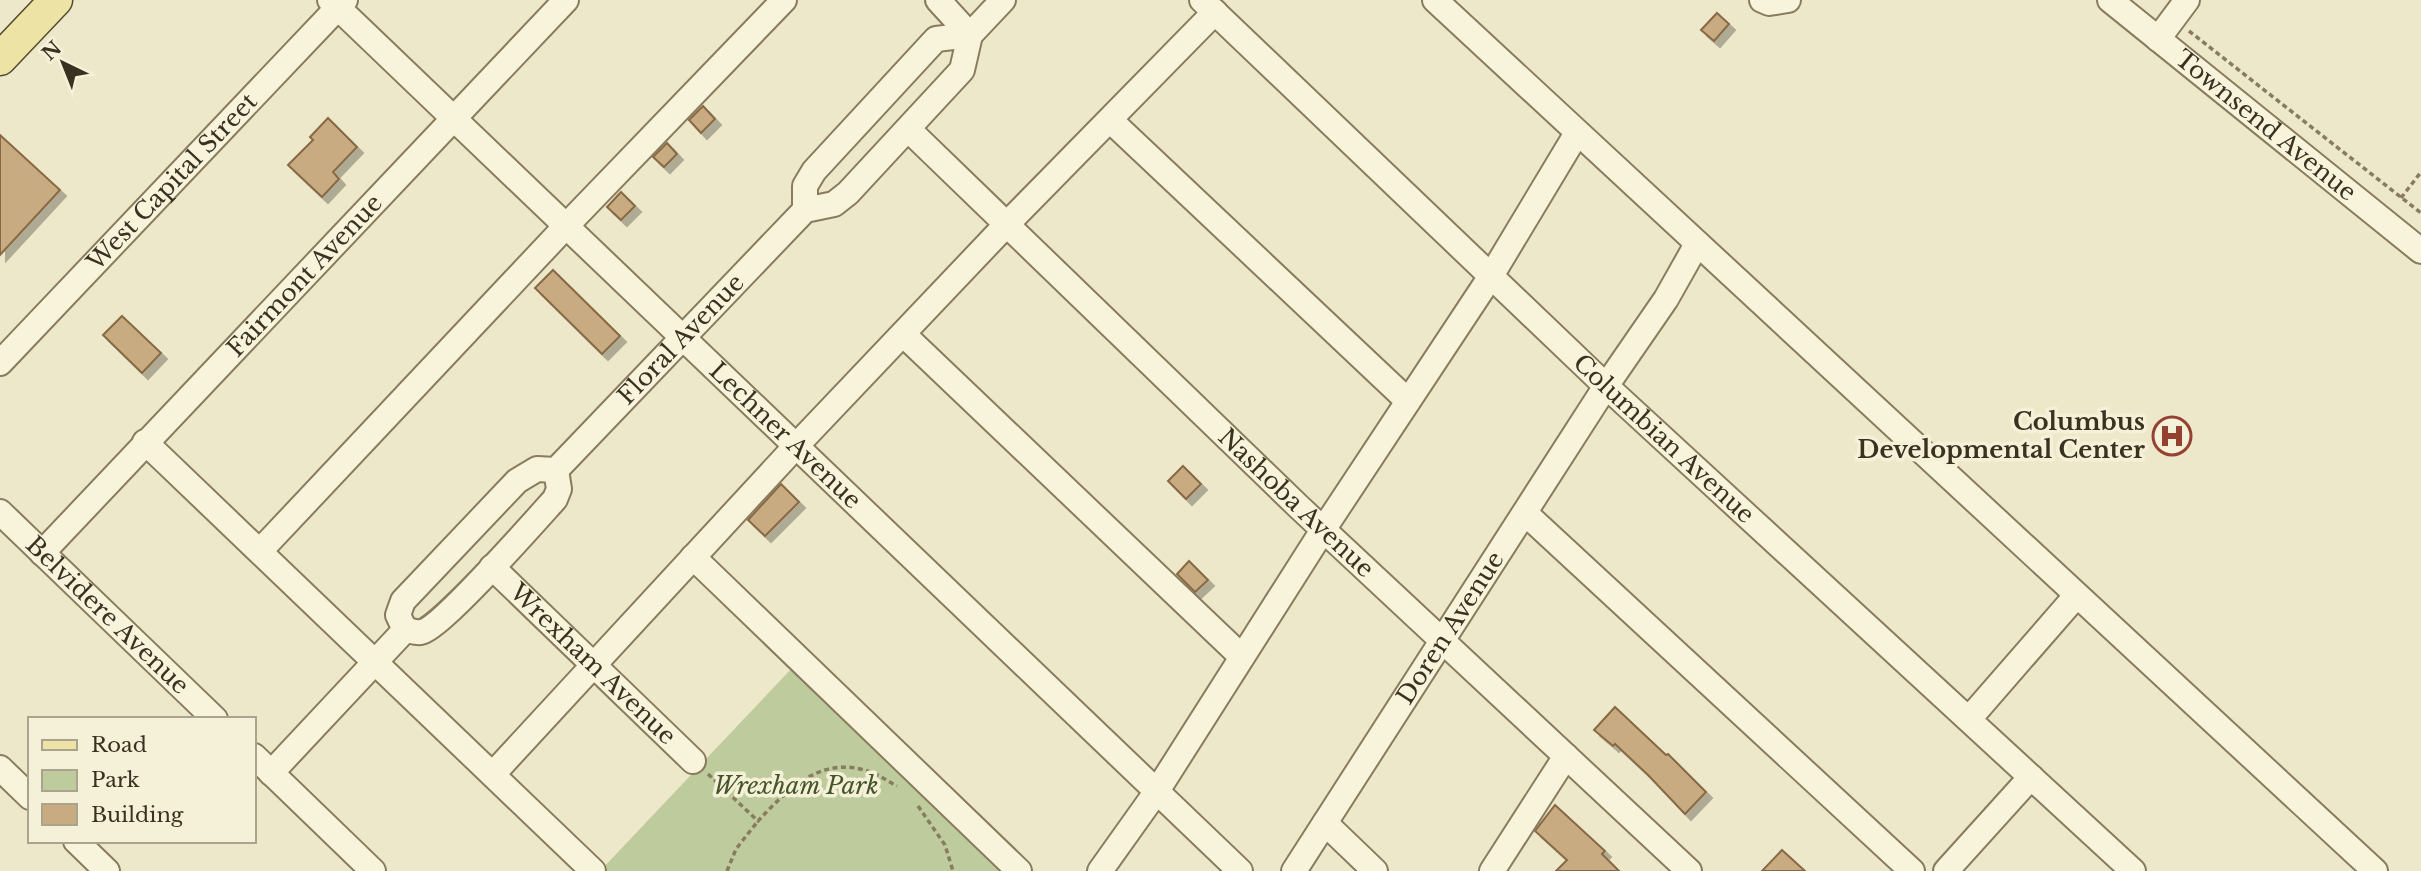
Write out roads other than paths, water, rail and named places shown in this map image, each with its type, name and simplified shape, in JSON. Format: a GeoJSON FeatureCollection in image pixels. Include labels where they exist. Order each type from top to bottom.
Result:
{"type":"FeatureCollection","features":[{"type":"Feature","properties":{"kind":"main road"},"geometry":{"type":"LineString","coordinates":[[0,59],[56,0]]}},
{"type":"Feature","properties":{"kind":"street","name":"Fairmont Avenue"},"geometry":{"type":"LineString","coordinates":[[42,553],[566,0]]}},
{"type":"Feature","properties":{"kind":"street"},"geometry":{"type":"LineString","coordinates":[[260,551],[567,225],[784,0]]}},
{"type":"Feature","properties":{"kind":"street"},"geometry":{"type":"LineString","coordinates":[[938,0],[970,35]]}},
{"type":"Feature","properties":{"kind":"street"},"geometry":{"type":"LineString","coordinates":[[970,35],[936,39],[814,171],[805,186],[805,209],[834,204],[848,193],[962,70],[970,35],[1003,0]]}},
{"type":"Feature","properties":{"kind":"street"},"geometry":{"type":"LineString","coordinates":[[1436,0],[2375,871]]}},
{"type":"Feature","properties":{"kind":"street"},"geometry":{"type":"LineString","coordinates":[[1762,0],[1769,3],[1788,0]]}},
{"type":"Feature","properties":{"kind":"street","name":"Townsend Avenue"},"geometry":{"type":"LineString","coordinates":[[2110,0],[2421,251]]}},
{"type":"Feature","properties":{"kind":"street","name":"Lechner Avenue"},"geometry":{"type":"LineString","coordinates":[[338,2],[454,118],[1240,871]]}},
{"type":"Feature","properties":{"kind":"street","name":"West Capital Street"},"geometry":{"type":"LineString","coordinates":[[0,363],[338,2]]}},
{"type":"Feature","properties":{"kind":"street"},"geometry":{"type":"LineString","coordinates":[[493,774],[796,446],[1110,120],[1208,6]]}},
{"type":"Feature","properties":{"kind":"street","name":"Columbian Avenue"},"geometry":{"type":"LineString","coordinates":[[1208,6],[1606,386],[2133,871]]}},
{"type":"Feature","properties":{"kind":"street"},"geometry":{"type":"LineString","coordinates":[[2158,39],[2176,8]]}},
{"type":"Feature","properties":{"kind":"street"},"geometry":{"type":"LineString","coordinates":[[1110,120],[1408,401]]}},
{"type":"Feature","properties":{"kind":"street","name":"Nashoba Avenue"},"geometry":{"type":"LineString","coordinates":[[908,129],[1323,530],[1689,871]]}},
{"type":"Feature","properties":{"kind":"street"},"geometry":{"type":"LineString","coordinates":[[1100,871],[1157,791],[1323,530],[1492,276],[1577,133]]}},
{"type":"Feature","properties":{"kind":"street","name":"Floral Avenue"},"geometry":{"type":"LineString","coordinates":[[556,470],[805,209]]}},
{"type":"Feature","properties":{"kind":"street","name":"Doren Avenue"},"geometry":{"type":"LineString","coordinates":[[1294,871],[1606,386],[1666,299],[1697,244]]}},
{"type":"Feature","properties":{"kind":"street"},"geometry":{"type":"LineString","coordinates":[[903,334],[1242,657]]}},
{"type":"Feature","properties":{"kind":"street"},"geometry":{"type":"LineString","coordinates":[[145,442],[593,871]]}},
{"type":"Feature","properties":{"kind":"street"},"geometry":{"type":"LineString","coordinates":[[537,469],[556,470],[559,489],[555,499],[492,567],[435,625],[421,632],[405,629],[398,615],[403,601],[517,481],[537,469]]}},
{"type":"Feature","properties":{"kind":"street","name":"Belvidere Avenue"},"geometry":{"type":"LineString","coordinates":[[0,512],[213,717]]}},
{"type":"Feature","properties":{"kind":"street"},"geometry":{"type":"LineString","coordinates":[[1525,513],[1912,871]]}},
{"type":"Feature","properties":{"kind":"street"},"geometry":{"type":"LineString","coordinates":[[693,557],[1019,871]]}},
{"type":"Feature","properties":{"kind":"street","name":"Wrexham Avenue"},"geometry":{"type":"LineString","coordinates":[[492,567],[693,761]]}},
{"type":"Feature","properties":{"kind":"street"},"geometry":{"type":"LineString","coordinates":[[1969,719],[2077,596]]}},
{"type":"Feature","properties":{"kind":"street"},"geometry":{"type":"LineString","coordinates":[[373,871],[262,764],[375,661],[405,629]]}},
{"type":"Feature","properties":{"kind":"street"},"geometry":{"type":"LineString","coordinates":[[1492,871],[1566,756]]}},
{"type":"Feature","properties":{"kind":"street"},"geometry":{"type":"LineString","coordinates":[[0,768],[28,795]]}},
{"type":"Feature","properties":{"kind":"street"},"geometry":{"type":"LineString","coordinates":[[1946,871],[2031,777]]}},
{"type":"Feature","properties":{"kind":"street"},"geometry":{"type":"LineString","coordinates":[[1325,823],[1375,871]]}},
{"type":"Feature","properties":{"kind":"street"},"geometry":{"type":"LineString","coordinates":[[78,843],[107,871]]}},
{"type":"Feature","properties":{"kind":"place","name":"Columbus Developmental Center"},"geometry":{"type":"Point","coordinates":[2172,436]}},
{"type":"Feature","properties":{"kind":"park label","name":"Wrexham Park"},"geometry":{"type":"Point","coordinates":[796,786]}}]}
